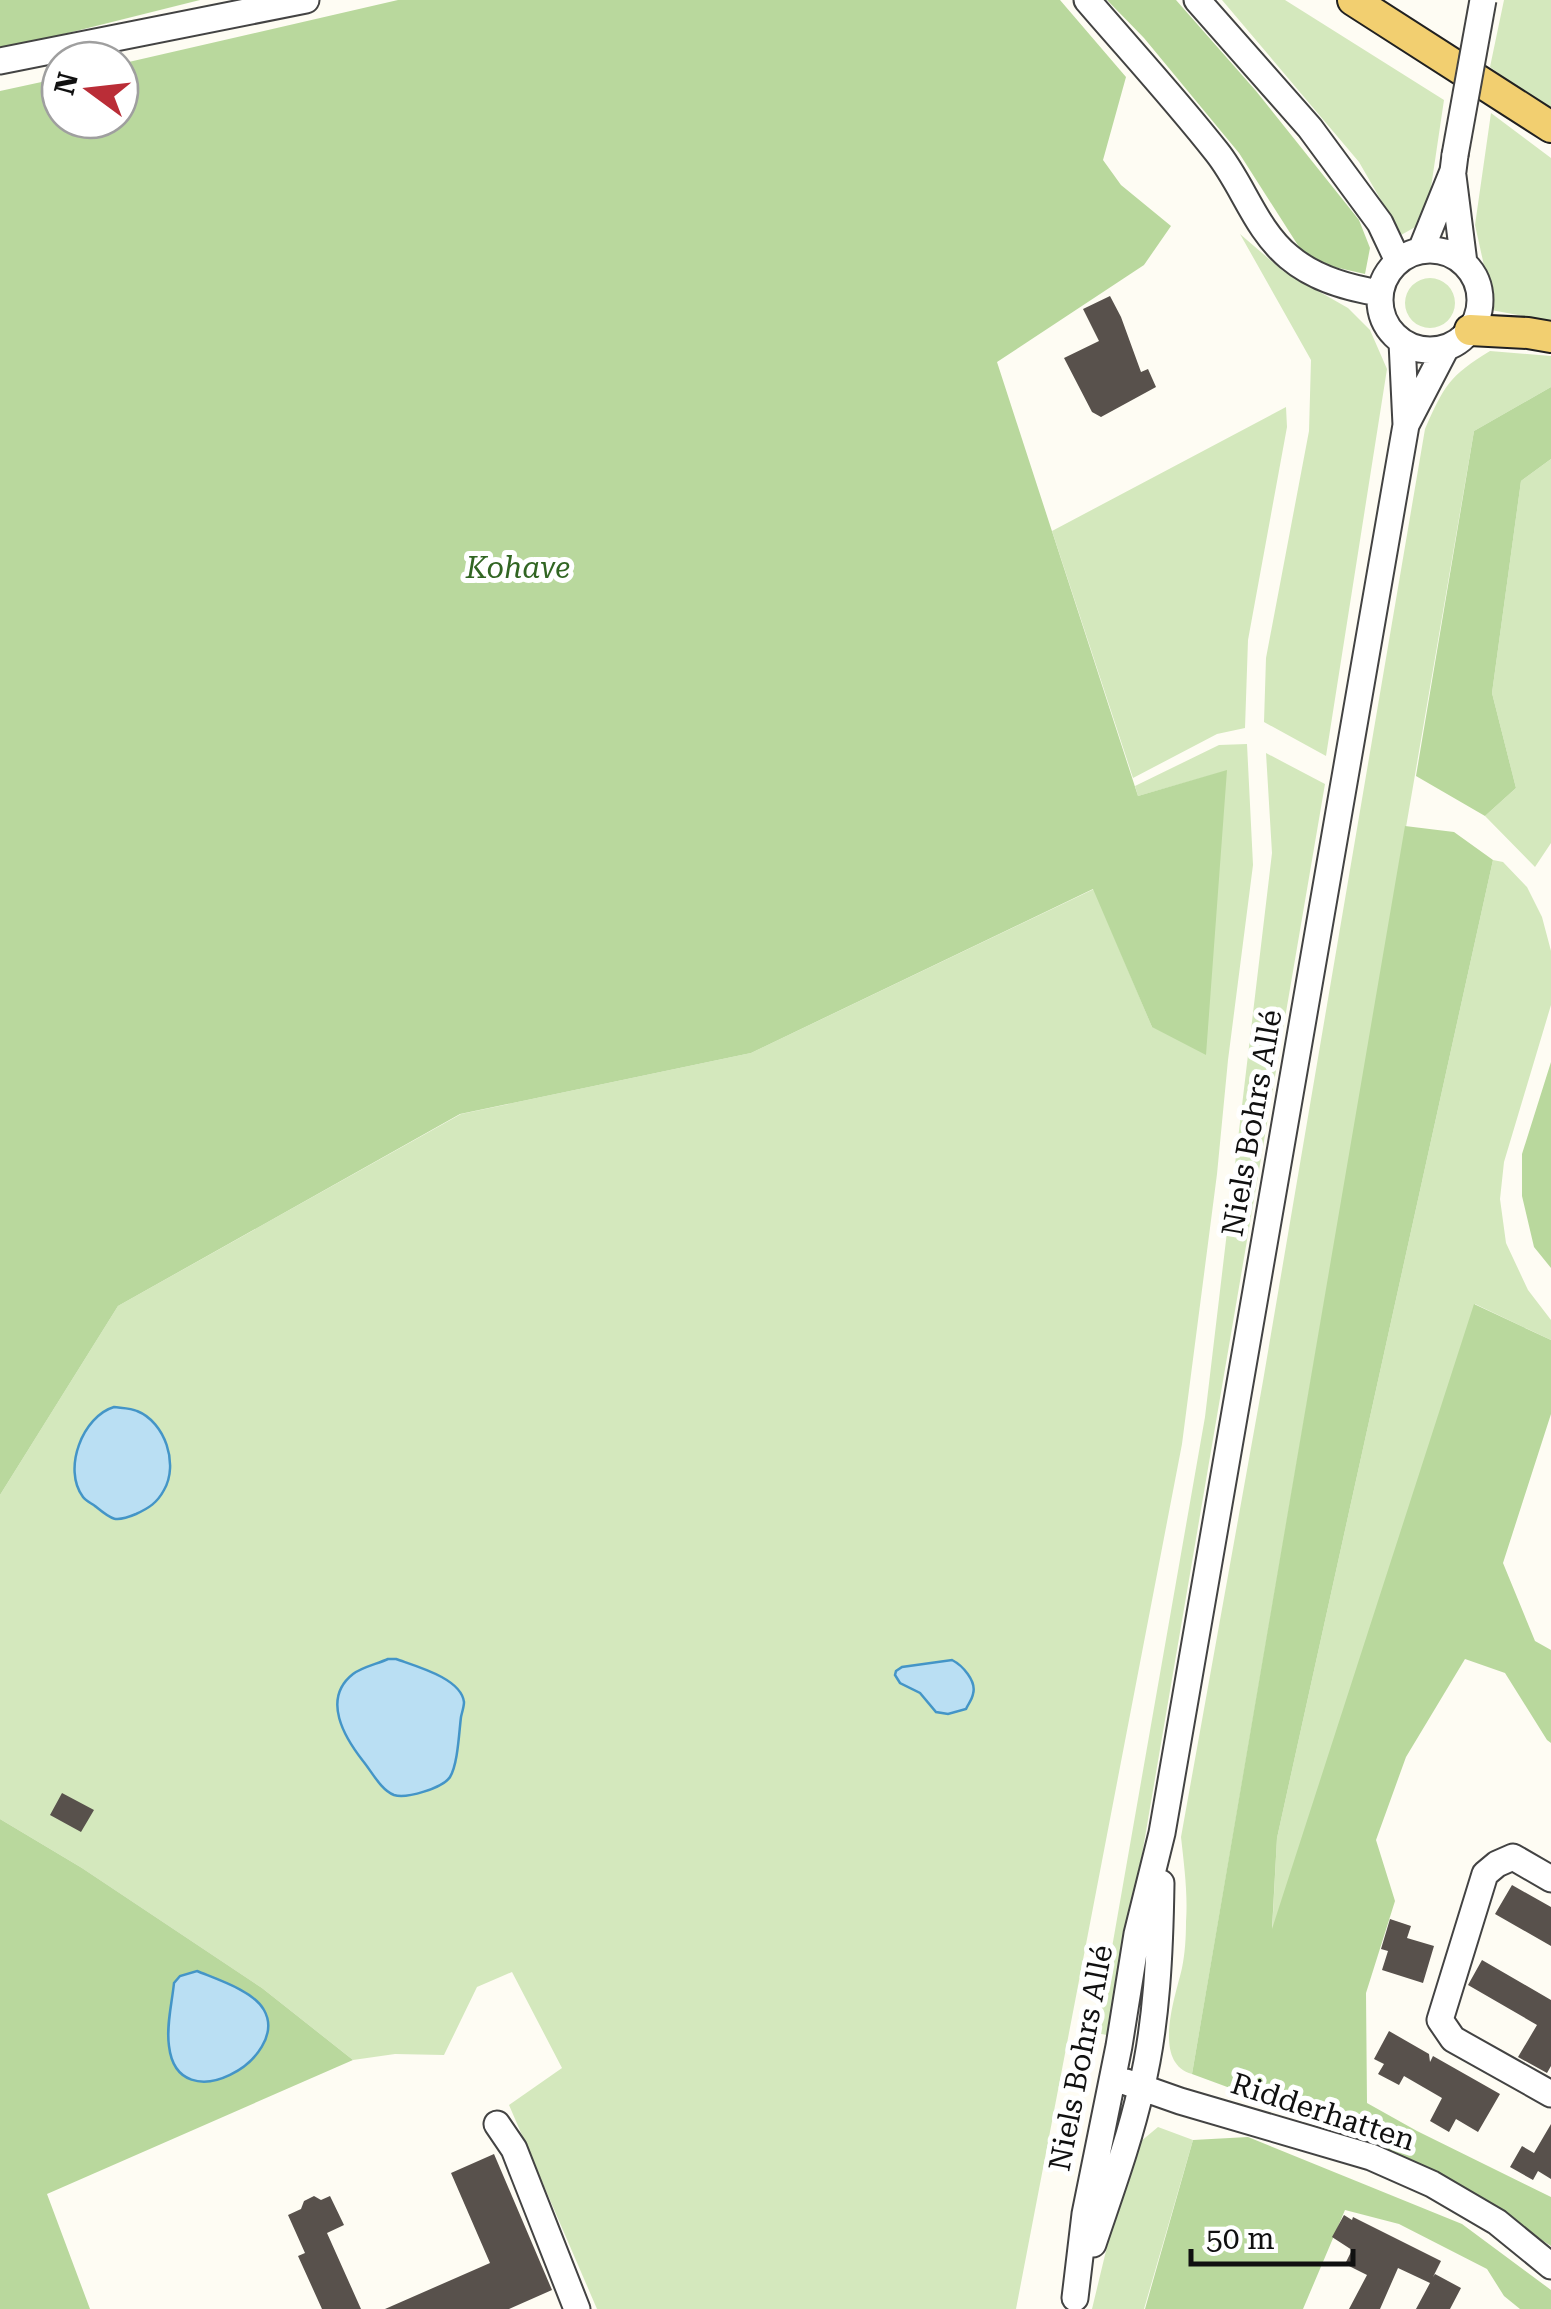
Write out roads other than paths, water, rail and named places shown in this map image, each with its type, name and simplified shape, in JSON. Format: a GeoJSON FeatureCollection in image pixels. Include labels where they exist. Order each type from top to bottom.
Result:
{"type":"FeatureCollection","features":[{"type":"Feature","properties":{"kind":"main road"},"geometry":{"type":"LineString","coordinates":[[1353,0],[1551,127]]}},
{"type":"Feature","properties":{"kind":"main road"},"geometry":{"type":"LineString","coordinates":[[1458,339],[1528,333],[1551,337]]}},
{"type":"Feature","properties":{"kind":"street"},"geometry":{"type":"LineString","coordinates":[[0,61],[306,0]]}},
{"type":"Feature","properties":{"kind":"street"},"geometry":{"type":"LineString","coordinates":[[1087,0],[1219,154],[1267,235],[1289,258],[1318,276],[1349,288],[1380,293]]}},
{"type":"Feature","properties":{"kind":"street"},"geometry":{"type":"LineString","coordinates":[[1197,0],[1310,128],[1380,224],[1410,255],[1448,253],[1464,263],[1475,278],[1480,295],[1478,313],[1458,339],[1424,350],[1394,336],[1384,321],[1380,293],[1386,275],[1410,255],[1454,162],[1483,0]]}},
{"type":"Feature","properties":{"kind":"street"},"geometry":{"type":"LineString","coordinates":[[1454,162],[1464,263]]}},
{"type":"Feature","properties":{"kind":"street","name":"Niels Bohrs Allé"},"geometry":{"type":"LineString","coordinates":[[1406,425],[1458,339]]}},
{"type":"Feature","properties":{"kind":"street","name":"Niels Bohrs Allé"},"geometry":{"type":"LineString","coordinates":[[1073,2303],[1085,2214],[1137,1934],[1162,1832],[1406,425],[1402,342]]}},
{"type":"Feature","properties":{"kind":"street","name":"Niels Bohrs Allé"},"geometry":{"type":"LineString","coordinates":[[1073,2303],[1142,2088],[1160,1952],[1162,1832]]}},
{"type":"Feature","properties":{"kind":"street"},"geometry":{"type":"LineString","coordinates":[[1551,1879],[1513,1857],[1486,1874],[1440,2020],[1453,2039],[1551,2094]]}},
{"type":"Feature","properties":{"kind":"street","name":"Ridderhatten"},"geometry":{"type":"LineString","coordinates":[[1112,2078],[1372,2157],[1432,2184],[1497,2222],[1551,2266]]}},
{"type":"Feature","properties":{"kind":"street"},"geometry":{"type":"LineString","coordinates":[[497,2124],[514,2150],[577,2309]]}},
{"type":"Feature","properties":{"kind":"water"},"geometry":{"type":"Polygon","coordinates":[[[114,1407],[137,1411],[155,1424],[167,1445],[170,1468],[164,1490],[155,1502],[123,1519],[110,1517],[84,1498],[75,1472],[75,1459],[85,1432],[103,1412],[114,1407]]]}},
{"type":"Feature","properties":{"kind":"water"},"geometry":{"type":"Polygon","coordinates":[[[388,1659],[436,1674],[455,1686],[464,1702],[450,1777],[432,1789],[407,1795],[394,1795],[377,1780],[343,1730],[337,1706],[344,1684],[353,1674],[388,1659]]]}},
{"type":"Feature","properties":{"kind":"water"},"geometry":{"type":"Polygon","coordinates":[[[952,1660],[968,1674],[974,1689],[966,1709],[948,1714],[936,1712],[920,1693],[900,1683],[895,1675],[902,1667],[952,1660]]]}},
{"type":"Feature","properties":{"kind":"water"},"geometry":{"type":"Polygon","coordinates":[[[197,1971],[252,1997],[264,2010],[268,2028],[262,2047],[248,2063],[230,2075],[210,2081],[191,2080],[177,2069],[169,2046],[174,1983],[180,1976],[197,1971]]]}},
{"type":"Feature","properties":{"kind":"park label","name":"Kohave"},"geometry":{"type":"Point","coordinates":[518,568]}}]}
